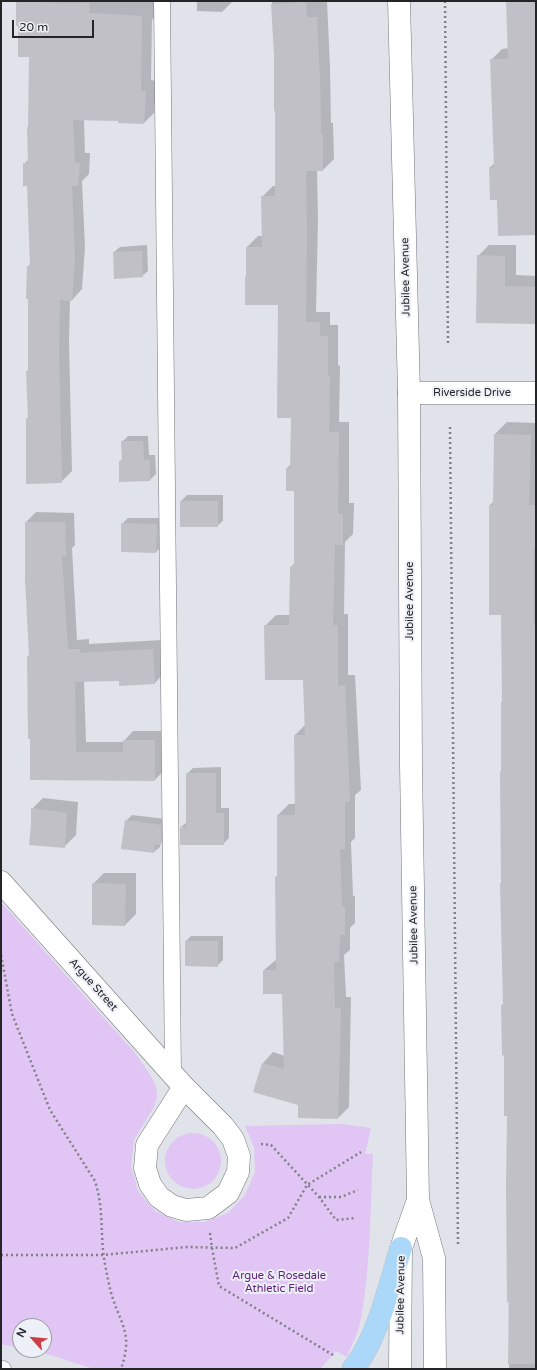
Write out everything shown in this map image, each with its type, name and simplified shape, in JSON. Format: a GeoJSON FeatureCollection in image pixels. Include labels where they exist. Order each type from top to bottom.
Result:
{"type":"FeatureCollection","features":[{"type":"Feature","properties":{"kind":"main road","name":"Jubilee Avenue"},"geometry":{"type":"LineString","coordinates":[[399,1],[409,393],[411,757],[418,1200],[434,1258],[435,1369]]}},
{"type":"Feature","properties":{"kind":"main road","name":"Riverside Drive"},"geometry":{"type":"LineString","coordinates":[[409,393],[536,393]]}},
{"type":"Feature","properties":{"kind":"main road","name":"Argue Street"},"geometry":{"type":"LineString","coordinates":[[1,882],[179,1081],[223,1126],[233,1139],[239,1156],[238,1172],[228,1193],[216,1204],[208,1208],[186,1210],[172,1206],[158,1197],[150,1184],[145,1168],[147,1145],[179,1081]]}},
{"type":"Feature","properties":{"kind":"main road","name":"Jubilee Avenue"},"geometry":{"type":"LineString","coordinates":[[400,1369],[401,1248],[418,1200]]}},
{"type":"Feature","properties":{"kind":"main road"},"geometry":{"type":"LineString","coordinates":[[353,1369],[377,1325],[401,1248]]}},
{"type":"Feature","properties":{"kind":"lane"},"geometry":{"type":"LineString","coordinates":[[162,1],[179,1081]]}},
{"type":"Feature","properties":{"kind":"path"},"geometry":{"type":"LineString","coordinates":[[445,1],[448,345]]}},
{"type":"Feature","properties":{"kind":"path"},"geometry":{"type":"LineString","coordinates":[[450,426],[458,1249]]}},
{"type":"Feature","properties":{"kind":"path"},"geometry":{"type":"LineString","coordinates":[[1,955],[12,1014],[50,1110],[95,1181],[97,1187],[102,1211],[103,1255],[114,1302],[127,1340],[121,1369]]}},
{"type":"Feature","properties":{"kind":"path"},"geometry":{"type":"LineString","coordinates":[[233,1139],[272,1145],[319,1198],[336,1220],[355,1218]]}},
{"type":"Feature","properties":{"kind":"path"},"geometry":{"type":"LineString","coordinates":[[1,1255],[103,1255],[187,1247],[235,1248],[288,1218],[307,1185],[361,1152]]}},
{"type":"Feature","properties":{"kind":"path"},"geometry":{"type":"LineString","coordinates":[[319,1198],[341,1197],[358,1190]]}},
{"type":"Feature","properties":{"kind":"path"},"geometry":{"type":"LineString","coordinates":[[212,1248],[219,1286],[334,1355]]}},
{"type":"Feature","properties":{"kind":"green space","name":"Argue & Rosedale Athletic Field"},"geometry":{"type":"Polygon","coordinates":[[[1,902],[135,1053],[156,1086],[157,1097],[154,1107],[134,1140],[131,1166],[138,1191],[155,1211],[179,1222],[205,1222],[228,1213],[245,1195],[255,1172],[254,1147],[245,1126],[342,1124],[371,1128],[365,1154],[373,1154],[370,1238],[364,1302],[359,1327],[347,1357],[336,1351],[320,1369],[94,1369],[52,1356],[52,1318],[12,1318],[12,1346],[1,1344],[1,902]]]}},
{"type":"Feature","properties":{"kind":"green space"},"geometry":{"type":"Polygon","coordinates":[[[187,1133],[199,1133],[209,1137],[217,1145],[221,1155],[221,1167],[217,1177],[209,1185],[199,1189],[187,1189],[177,1185],[169,1177],[165,1167],[165,1155],[169,1145],[177,1137],[187,1133]]]}},
{"type":"Feature","properties":{"kind":"building"},"geometry":{"type":"Polygon","coordinates":[[[536,1],[536,235],[498,236],[497,200],[490,200],[489,167],[494,167],[490,59],[508,59],[506,2],[536,1]]]}},
{"type":"Feature","properties":{"kind":"building"},"geometry":{"type":"Polygon","coordinates":[[[16,2],[90,3],[89,13],[142,16],[141,91],[146,91],[144,124],[118,123],[118,121],[73,120],[75,163],[80,163],[78,186],[72,186],[75,258],[72,301],[60,300],[59,353],[62,483],[26,484],[26,418],[28,418],[26,371],[28,371],[28,299],[26,299],[27,266],[30,266],[27,186],[23,186],[23,163],[28,163],[27,127],[29,57],[18,57],[16,2]]]}},
{"type":"Feature","properties":{"kind":"building"},"geometry":{"type":"Polygon","coordinates":[[[306,2],[307,17],[317,17],[321,134],[323,134],[323,171],[306,171],[306,322],[320,322],[320,336],[328,336],[328,376],[330,376],[329,432],[339,432],[338,514],[343,514],[343,545],[335,545],[333,625],[338,625],[338,686],[345,685],[350,802],[345,802],[345,849],[340,849],[342,907],[345,907],[345,935],[340,935],[339,962],[334,962],[335,1008],[341,1008],[338,1119],[298,1118],[298,1105],[253,1092],[262,1063],[284,1069],[282,994],[263,994],[263,970],[276,970],[275,877],[277,876],[277,815],[295,815],[294,735],[305,735],[303,680],[265,680],[264,625],[289,625],[290,566],[294,566],[294,491],[286,491],[286,468],[290,468],[291,418],[277,418],[278,305],[245,305],[246,247],[262,247],[261,196],[275,196],[274,55],[271,4],[306,2]]]}},
{"type":"Feature","properties":{"kind":"building"},"geometry":{"type":"Polygon","coordinates":[[[142,251],[143,277],[114,279],[113,252],[142,251]]]}},
{"type":"Feature","properties":{"kind":"building"},"geometry":{"type":"Polygon","coordinates":[[[477,255],[505,256],[505,286],[536,287],[536,324],[476,323],[477,255]]]}},
{"type":"Feature","properties":{"kind":"building"},"geometry":{"type":"Polygon","coordinates":[[[494,434],[531,435],[529,505],[535,505],[536,1364],[508,1364],[509,1302],[507,1302],[506,1185],[507,1116],[504,1116],[504,1055],[502,1056],[501,1005],[503,1005],[500,883],[500,771],[502,702],[501,615],[489,615],[489,505],[493,505],[494,434]]]}},
{"type":"Feature","properties":{"kind":"building"},"geometry":{"type":"Polygon","coordinates":[[[121,441],[143,441],[144,460],[150,460],[150,481],[119,482],[119,461],[122,461],[121,441]]]}},
{"type":"Feature","properties":{"kind":"building"},"geometry":{"type":"Polygon","coordinates":[[[180,501],[218,501],[218,527],[180,527],[180,501]]]}},
{"type":"Feature","properties":{"kind":"building"},"geometry":{"type":"Polygon","coordinates":[[[25,522],[65,522],[66,556],[62,556],[68,649],[80,649],[80,653],[153,649],[155,684],[119,686],[119,681],[75,682],[76,752],[123,752],[123,740],[155,740],[155,781],[30,780],[27,656],[29,656],[25,579],[25,522]]]}},
{"type":"Feature","properties":{"kind":"building"},"geometry":{"type":"Polygon","coordinates":[[[121,523],[157,524],[156,553],[121,552],[121,523]]]}},
{"type":"Feature","properties":{"kind":"building"},"geometry":{"type":"Polygon","coordinates":[[[186,773],[216,773],[216,813],[224,813],[224,845],[180,845],[180,827],[186,828],[186,773]]]}},
{"type":"Feature","properties":{"kind":"building"},"geometry":{"type":"Polygon","coordinates":[[[31,808],[67,813],[65,848],[29,845],[31,808]]]}},
{"type":"Feature","properties":{"kind":"building"},"geometry":{"type":"Polygon","coordinates":[[[125,820],[161,825],[161,845],[155,845],[154,853],[121,849],[125,820]]]}},
{"type":"Feature","properties":{"kind":"building"},"geometry":{"type":"Polygon","coordinates":[[[92,883],[126,884],[125,926],[92,925],[92,883]]]}},
{"type":"Feature","properties":{"kind":"building"},"geometry":{"type":"Polygon","coordinates":[[[185,941],[218,941],[218,967],[185,966],[185,941]]]}}]}
